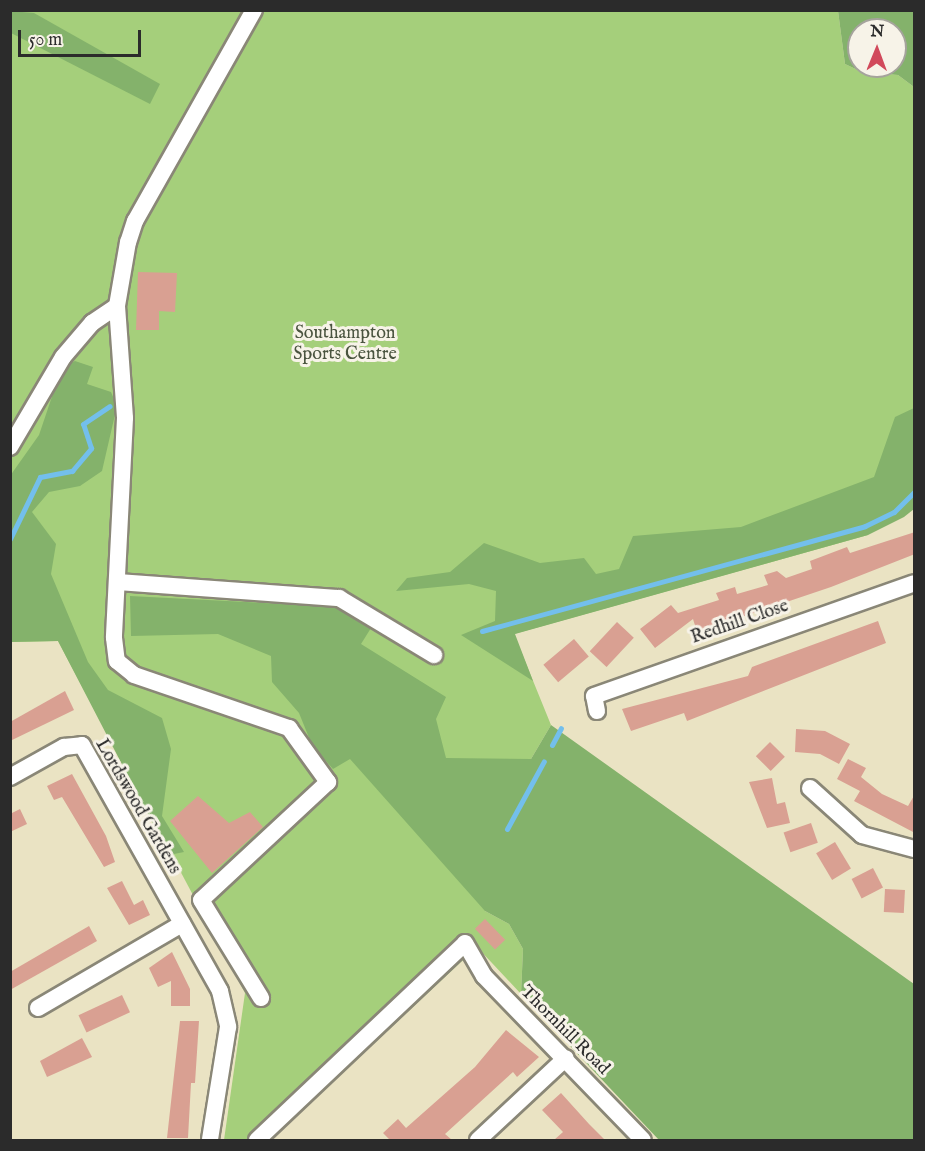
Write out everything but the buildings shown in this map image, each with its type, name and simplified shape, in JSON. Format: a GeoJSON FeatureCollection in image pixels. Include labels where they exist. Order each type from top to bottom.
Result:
{"type":"FeatureCollection","features":[{"type":"Feature","properties":{"kind":"street"},"geometry":{"type":"LineString","coordinates":[[254,10],[135,221],[117,306],[125,418],[115,652],[123,668],[289,728],[328,782],[201,900],[261,998]]}},
{"type":"Feature","properties":{"kind":"street"},"geometry":{"type":"LineString","coordinates":[[10,447],[63,357],[92,323],[117,306]]}},
{"type":"Feature","properties":{"kind":"street"},"geometry":{"type":"LineString","coordinates":[[119,582],[339,598],[434,655]]}},
{"type":"Feature","properties":{"kind":"street","name":"Redhill Close"},"geometry":{"type":"LineString","coordinates":[[597,711],[594,696],[915,583]]}},
{"type":"Feature","properties":{"kind":"street","name":"Lordswood Gardens"},"geometry":{"type":"LineString","coordinates":[[10,777],[64,747],[82,745],[182,924],[229,1016],[210,1140]]}},
{"type":"Feature","properties":{"kind":"street"},"geometry":{"type":"LineString","coordinates":[[810,788],[862,835],[915,849]]}},
{"type":"Feature","properties":{"kind":"street"},"geometry":{"type":"LineString","coordinates":[[38,1008],[182,924]]}},
{"type":"Feature","properties":{"kind":"street","name":"Thornhill Road"},"geometry":{"type":"LineString","coordinates":[[257,1140],[465,943],[484,976],[643,1140]]}},
{"type":"Feature","properties":{"kind":"street"},"geometry":{"type":"LineString","coordinates":[[478,1140],[566,1058]]}},
{"type":"Feature","properties":{"kind":"green space","name":"Southampton Sports Centre"},"geometry":{"type":"Polygon","coordinates":[[[10,11],[838,11],[847,78],[902,78],[914,87],[914,449],[868,535],[514,634],[551,725],[531,759],[485,911],[509,924],[523,949],[521,994],[477,947],[271,1140],[224,1140],[245,993],[58,641],[11,642],[10,11]]]}},
{"type":"Feature","properties":{"kind":"green space"},"geometry":{"type":"Polygon","coordinates":[[[10,11],[34,13],[160,84],[150,104],[11,33],[10,11]]]}},
{"type":"Feature","properties":{"kind":"green space"},"geometry":{"type":"Polygon","coordinates":[[[838,11],[914,11],[914,87],[902,78],[907,78],[907,18],[847,18],[847,65],[845,64],[838,11]]]}},
{"type":"Feature","properties":{"kind":"green space"},"geometry":{"type":"Polygon","coordinates":[[[75,361],[93,367],[87,384],[111,392],[117,406],[102,471],[80,486],[49,492],[32,512],[56,544],[51,574],[88,662],[108,690],[162,718],[171,749],[162,816],[184,852],[169,855],[58,641],[11,642],[10,476],[39,435],[62,367],[75,361]]]}},
{"type":"Feature","properties":{"kind":"green space"},"geometry":{"type":"Polygon","coordinates":[[[914,408],[914,509],[904,517],[868,535],[515,634],[533,681],[461,635],[495,621],[496,591],[469,584],[396,591],[407,578],[450,572],[484,543],[540,563],[584,558],[596,574],[619,569],[633,536],[741,527],[874,477],[895,417],[914,408]]]}},
{"type":"Feature","properties":{"kind":"green space"},"geometry":{"type":"Polygon","coordinates":[[[130,596],[340,607],[371,628],[361,644],[446,697],[436,719],[446,758],[531,759],[551,725],[914,984],[914,1140],[659,1140],[521,994],[523,949],[509,924],[485,911],[350,759],[333,769],[312,745],[299,713],[272,682],[271,656],[218,634],[131,636],[130,596]]]}},
{"type":"Feature","properties":{"kind":"waterway"},"geometry":{"type":"LineString","coordinates":[[10,539],[40,477],[72,471],[91,448],[83,424],[110,406]]}},
{"type":"Feature","properties":{"kind":"waterway"},"geometry":{"type":"LineString","coordinates":[[482,631],[865,526],[894,512],[914,492]]}},
{"type":"Feature","properties":{"kind":"waterway"},"geometry":{"type":"LineString","coordinates":[[552,745],[561,728]]}},
{"type":"Feature","properties":{"kind":"waterway"},"geometry":{"type":"LineString","coordinates":[[507,829],[544,761]]}}]}
